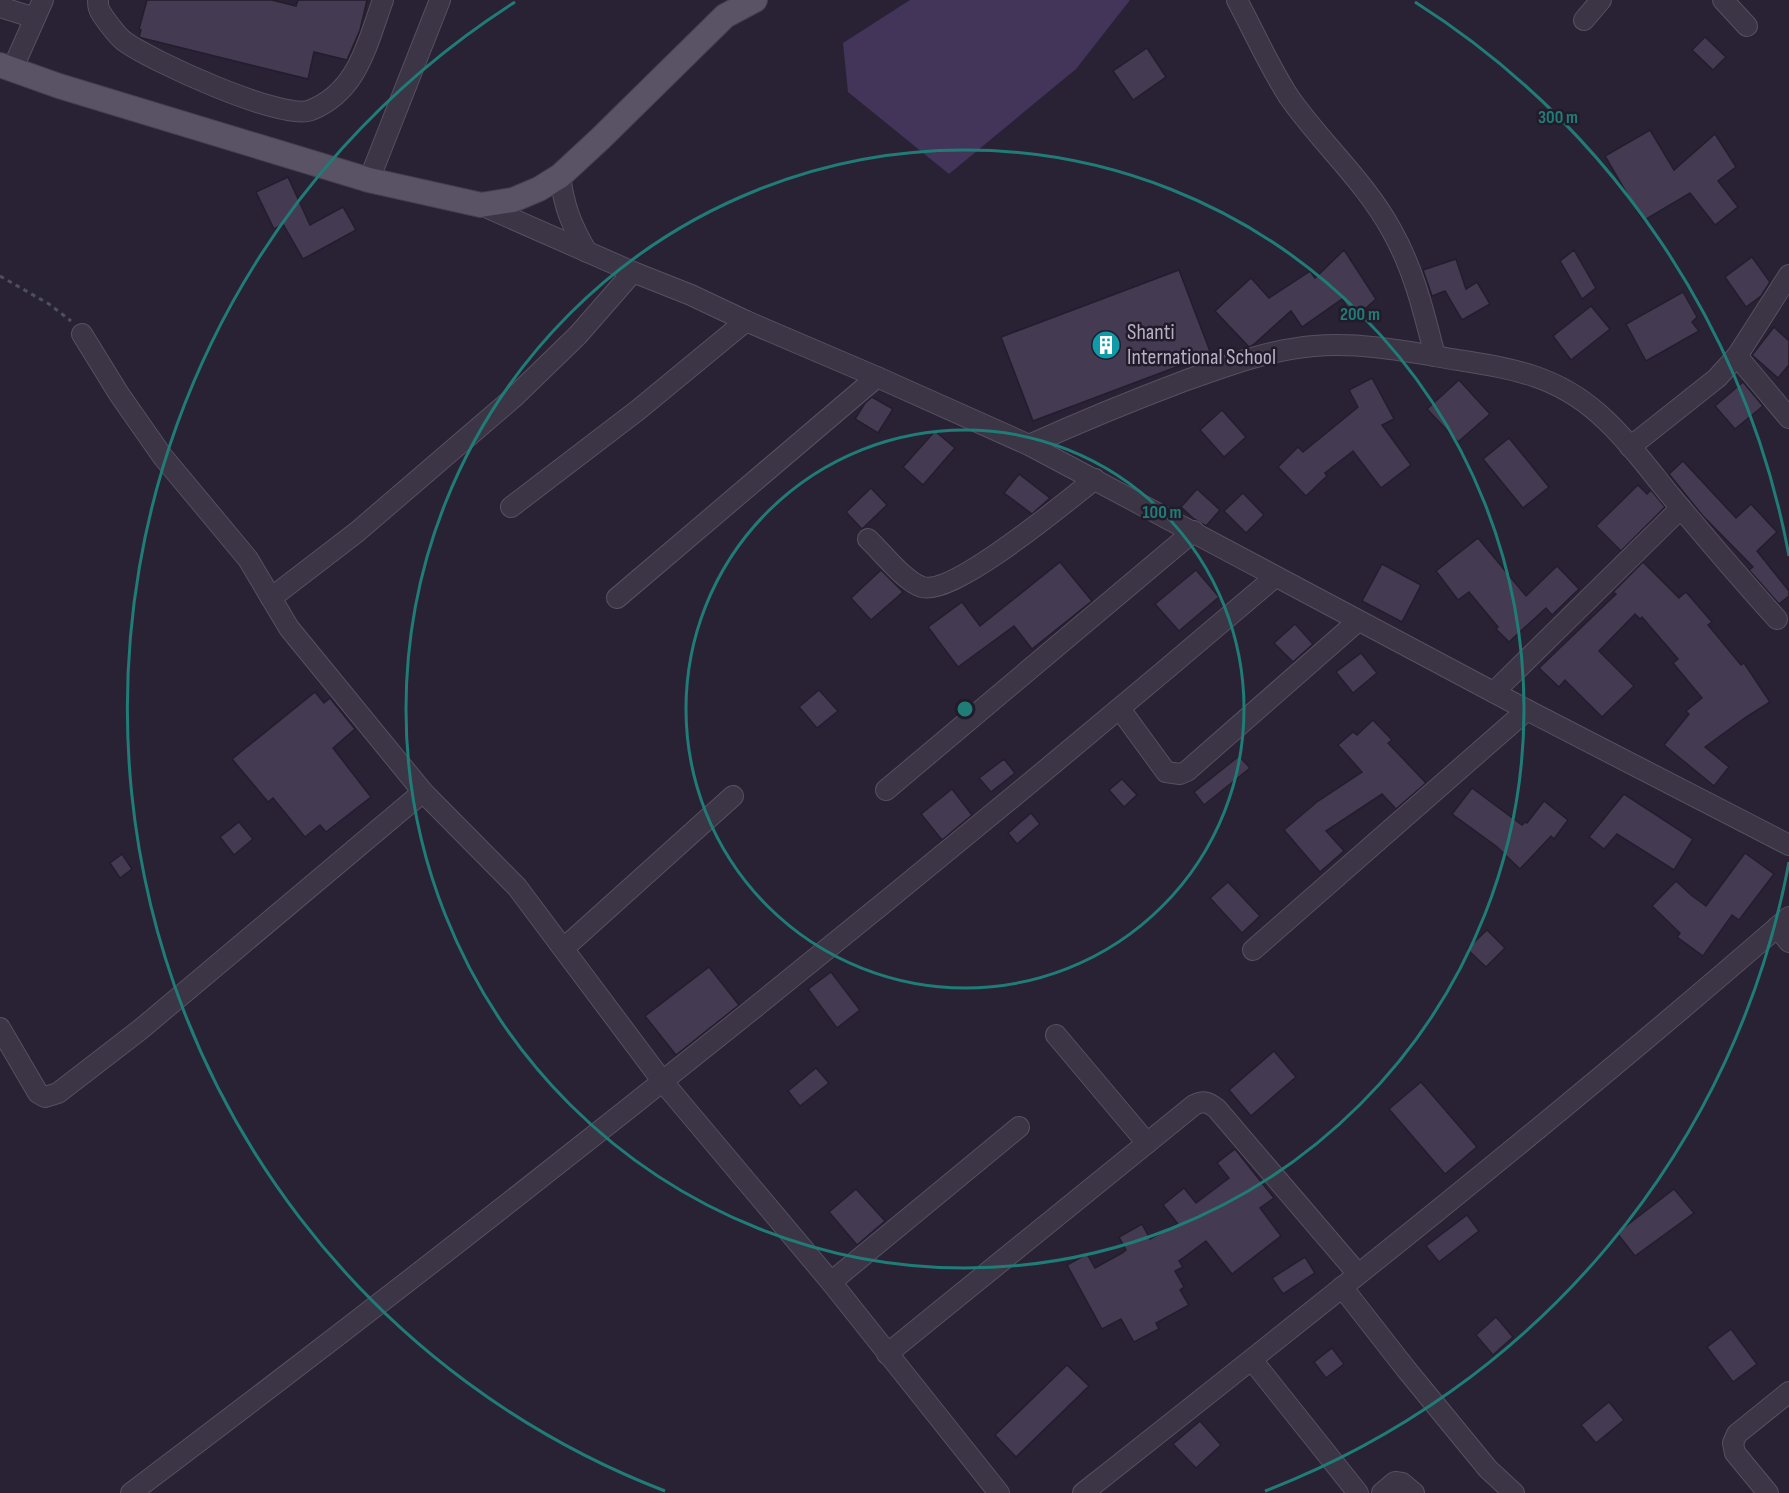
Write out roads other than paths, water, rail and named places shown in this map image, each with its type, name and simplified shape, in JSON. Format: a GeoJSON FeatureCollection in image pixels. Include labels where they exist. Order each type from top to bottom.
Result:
{"type":"FeatureCollection","features":[{"type":"Feature","properties":{"kind":"main road"},"geometry":{"type":"LineString","coordinates":[[6,68],[58,86],[369,180],[481,206],[513,200],[539,189],[560,176],[600,139],[728,8],[755,0]]}},
{"type":"Feature","properties":{"kind":"street"},"geometry":{"type":"LineString","coordinates":[[98,0],[99,9],[122,40],[144,54],[206,84],[277,108],[308,112],[338,95],[358,67],[383,0]]}},
{"type":"Feature","properties":{"kind":"street"},"geometry":{"type":"LineString","coordinates":[[369,180],[440,0]]}},
{"type":"Feature","properties":{"kind":"street"},"geometry":{"type":"LineString","coordinates":[[1237,0],[1289,96],[1375,204],[1392,230],[1415,283],[1435,356]]}},
{"type":"Feature","properties":{"kind":"street"},"geometry":{"type":"LineString","coordinates":[[1584,20],[1601,0]]}},
{"type":"Feature","properties":{"kind":"street"},"geometry":{"type":"LineString","coordinates":[[1723,0],[1747,26]]}},
{"type":"Feature","properties":{"kind":"street"},"geometry":{"type":"LineString","coordinates":[[0,7],[39,9],[6,68]]}},
{"type":"Feature","properties":{"kind":"street"},"geometry":{"type":"LineString","coordinates":[[560,176],[566,211],[587,252]]}},
{"type":"Feature","properties":{"kind":"street"},"geometry":{"type":"LineString","coordinates":[[481,206],[691,295],[1029,445],[1527,710],[1789,845]]}},
{"type":"Feature","properties":{"kind":"street"},"geometry":{"type":"LineString","coordinates":[[271,598],[357,532],[513,398],[578,335],[633,272]]}},
{"type":"Feature","properties":{"kind":"street"},"geometry":{"type":"LineString","coordinates":[[1630,447],[1710,384],[1737,356],[1789,275]]}},
{"type":"Feature","properties":{"kind":"street"},"geometry":{"type":"LineString","coordinates":[[511,507],[638,410],[746,321]]}},
{"type":"Feature","properties":{"kind":"street"},"geometry":{"type":"LineString","coordinates":[[82,334],[119,394],[163,456],[248,559],[289,628],[423,792],[517,887],[663,1082],[831,1282],[999,1493]]}},
{"type":"Feature","properties":{"kind":"street"},"geometry":{"type":"LineString","coordinates":[[1029,445],[1136,399],[1238,361],[1280,351],[1315,346],[1352,345],[1392,349],[1510,369],[1544,378],[1574,395],[1599,414],[1777,619]]}},
{"type":"Feature","properties":{"kind":"street"},"geometry":{"type":"LineString","coordinates":[[1737,356],[1789,418]]}},
{"type":"Feature","properties":{"kind":"street"},"geometry":{"type":"LineString","coordinates":[[617,598],[877,377]]}},
{"type":"Feature","properties":{"kind":"street"},"geometry":{"type":"LineString","coordinates":[[868,539],[912,583],[925,588],[938,585],[958,577],[1004,549],[1095,479]]}},
{"type":"Feature","properties":{"kind":"street"},"geometry":{"type":"LineString","coordinates":[[1494,692],[1681,508]]}},
{"type":"Feature","properties":{"kind":"street"},"geometry":{"type":"LineString","coordinates":[[886,790],[1194,531]]}},
{"type":"Feature","properties":{"kind":"street"},"geometry":{"type":"LineString","coordinates":[[131,1493],[454,1246],[663,1082],[1120,709],[1275,577]]}},
{"type":"Feature","properties":{"kind":"street"},"geometry":{"type":"LineString","coordinates":[[1120,709],[1166,772],[1180,774],[1188,771],[1359,621]]}},
{"type":"Feature","properties":{"kind":"street"},"geometry":{"type":"LineString","coordinates":[[1253,950],[1527,710]]}},
{"type":"Feature","properties":{"kind":"street"},"geometry":{"type":"LineString","coordinates":[[0,1028],[38,1093],[45,1097],[58,1093],[141,1029],[423,792]]}},
{"type":"Feature","properties":{"kind":"street"},"geometry":{"type":"LineString","coordinates":[[564,948],[733,796]]}},
{"type":"Feature","properties":{"kind":"street"},"geometry":{"type":"LineString","coordinates":[[1083,1493],[1252,1360],[1785,929]]}},
{"type":"Feature","properties":{"kind":"street"},"geometry":{"type":"LineString","coordinates":[[1056,1035],[1147,1143]]}},
{"type":"Feature","properties":{"kind":"street"},"geometry":{"type":"LineString","coordinates":[[887,1354],[1201,1101],[1209,1102],[1358,1274]]}},
{"type":"Feature","properties":{"kind":"street"},"geometry":{"type":"LineString","coordinates":[[831,1282],[1019,1127]]}},
{"type":"Feature","properties":{"kind":"street"},"geometry":{"type":"LineString","coordinates":[[1342,1287],[1481,1460],[1514,1493]]}},
{"type":"Feature","properties":{"kind":"street"},"geometry":{"type":"LineString","coordinates":[[1252,1360],[1358,1493]]}},
{"type":"Feature","properties":{"kind":"street"},"geometry":{"type":"LineString","coordinates":[[1768,1493],[1735,1453],[1733,1443],[1737,1434],[1789,1392]]}},
{"type":"Feature","properties":{"kind":"street"},"geometry":{"type":"LineString","coordinates":[[1382,1493],[1395,1482],[1402,1483],[1414,1493]]}},
{"type":"Feature","properties":{"kind":"place","name":"Shanti International School"},"geometry":{"type":"Point","coordinates":[1106,345]}}]}
